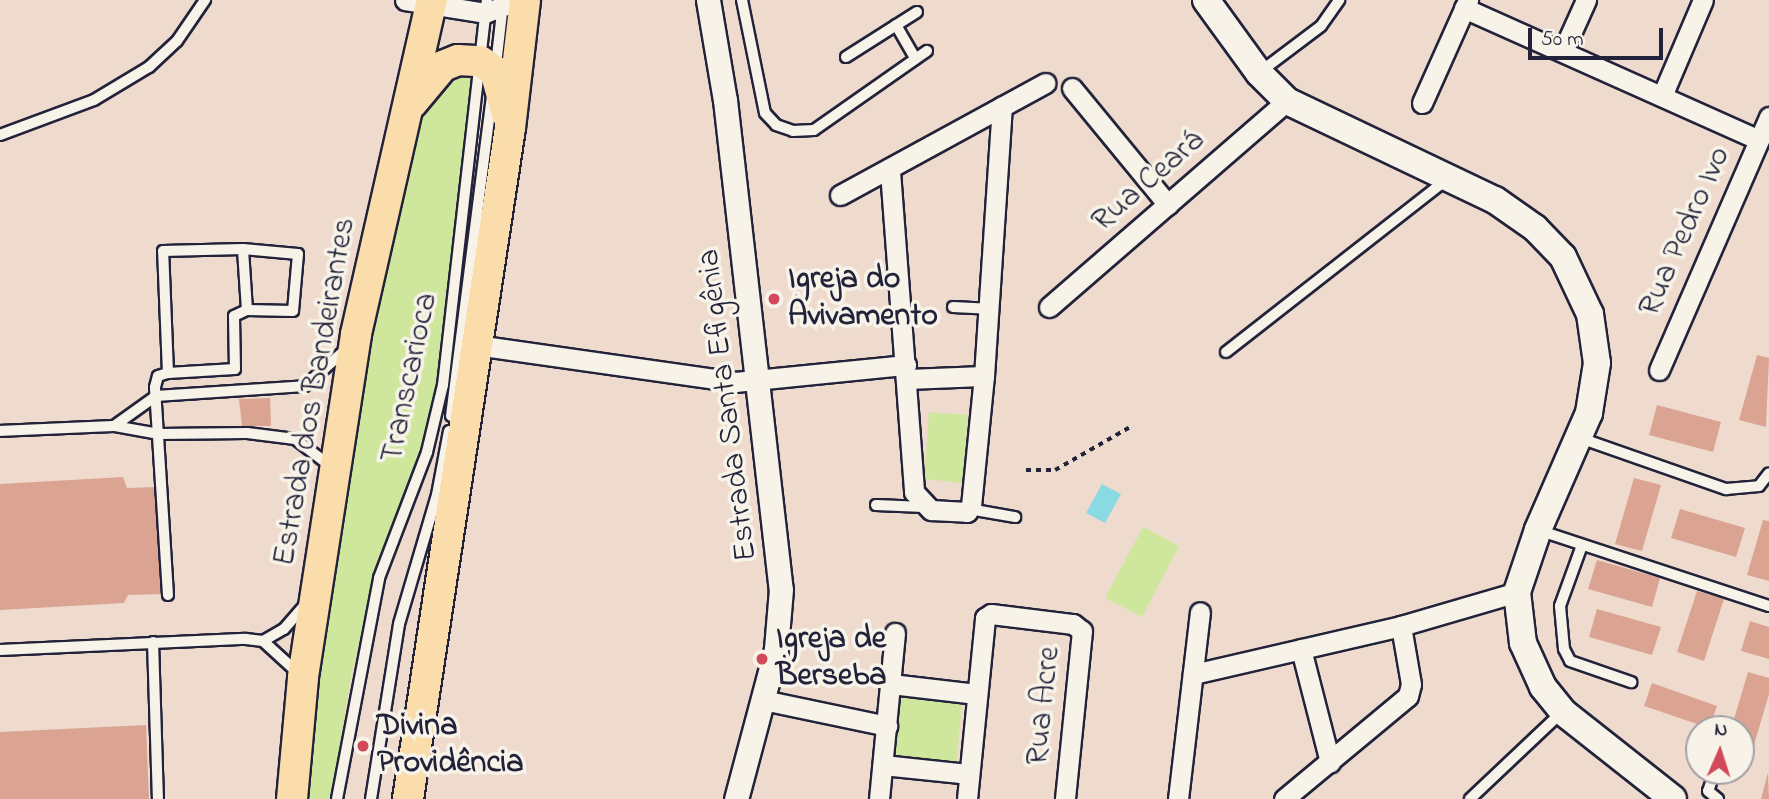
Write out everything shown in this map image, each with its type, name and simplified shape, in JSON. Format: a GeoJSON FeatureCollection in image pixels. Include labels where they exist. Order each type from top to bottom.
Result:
{"type":"FeatureCollection","features":[{"type":"Feature","properties":{"kind":"main road"},"geometry":{"type":"LineString","coordinates":[[1206,0],[1259,73],[1287,101],[1495,200],[1535,228],[1563,257],[1584,296],[1597,363],[1580,438],[1538,530],[1517,592],[1523,643],[1533,668],[1563,712],[1673,799]]}},
{"type":"Feature","properties":{"kind":"main road","name":"Estrada dos Bandeirantes"},"geometry":{"type":"LineString","coordinates":[[292,799],[303,677],[356,334],[409,107],[423,1]]}},
{"type":"Feature","properties":{"kind":"main road"},"geometry":{"type":"LineString","coordinates":[[408,799],[510,128],[504,4]]}},
{"type":"Feature","properties":{"kind":"main road"},"geometry":{"type":"LineString","coordinates":[[409,107],[443,66],[457,60],[488,66],[510,128]]}},
{"type":"Feature","properties":{"kind":"street","name":"Estrada Santa Efigênia"},"geometry":{"type":"LineString","coordinates":[[709,0],[725,100],[781,589],[776,649],[736,799]]}},
{"type":"Feature","properties":{"kind":"street"},"geometry":{"type":"LineString","coordinates":[[1563,51],[1586,0]]}},
{"type":"Feature","properties":{"kind":"street"},"geometry":{"type":"LineString","coordinates":[[1662,96],[1703,0]]}},
{"type":"Feature","properties":{"kind":"street"},"geometry":{"type":"LineString","coordinates":[[423,1],[504,4]]}},
{"type":"Feature","properties":{"kind":"street"},"geometry":{"type":"LineString","coordinates":[[1422,103],[1466,4],[1759,140]]}},
{"type":"Feature","properties":{"kind":"street"},"geometry":{"type":"LineString","coordinates":[[840,195],[890,171],[1045,83]]}},
{"type":"Feature","properties":{"kind":"street"},"geometry":{"type":"LineString","coordinates":[[1072,88],[1168,205]]}},
{"type":"Feature","properties":{"kind":"street","name":"Rua Ceará"},"geometry":{"type":"LineString","coordinates":[[1048,307],[1287,101]]}},
{"type":"Feature","properties":{"kind":"street"},"geometry":{"type":"LineString","coordinates":[[890,171],[914,492],[923,507],[968,510],[984,376],[1002,107]]}},
{"type":"Feature","properties":{"kind":"street","name":"Rua Pedro Ivo"},"geometry":{"type":"LineString","coordinates":[[1659,370],[1769,117]]}},
{"type":"Feature","properties":{"kind":"street"},"geometry":{"type":"LineString","coordinates":[[476,345],[735,382],[906,372],[984,376]]}},
{"type":"Feature","properties":{"kind":"street"},"geometry":{"type":"LineString","coordinates":[[1193,674],[1401,626],[1517,592]]}},
{"type":"Feature","properties":{"kind":"street"},"geometry":{"type":"LineString","coordinates":[[1178,799],[1200,612]]}},
{"type":"Feature","properties":{"kind":"street","name":"Rua Acre"},"geometry":{"type":"LineString","coordinates":[[967,799],[976,694],[987,615],[1080,627],[1065,799]]}},
{"type":"Feature","properties":{"kind":"street"},"geometry":{"type":"LineString","coordinates":[[1284,799],[1408,696],[1411,684],[1401,626]]}},
{"type":"Feature","properties":{"kind":"street"},"geometry":{"type":"LineString","coordinates":[[879,799],[895,633]]}},
{"type":"Feature","properties":{"kind":"street"},"geometry":{"type":"LineString","coordinates":[[1301,649],[1329,762]]}},
{"type":"Feature","properties":{"kind":"street"},"geometry":{"type":"LineString","coordinates":[[891,684],[976,694]]}},
{"type":"Feature","properties":{"kind":"street"},"geometry":{"type":"LineString","coordinates":[[763,700],[887,726]]}},
{"type":"Feature","properties":{"kind":"street"},"geometry":{"type":"LineString","coordinates":[[883,765],[968,774]]}},
{"type":"Feature","properties":{"kind":"lane"},"geometry":{"type":"LineString","coordinates":[[0,135],[82,106],[149,67],[177,41],[205,0]]}},
{"type":"Feature","properties":{"kind":"lane"},"geometry":{"type":"LineString","coordinates":[[742,0],[765,113],[776,125],[793,131],[814,130],[927,51]]}},
{"type":"Feature","properties":{"kind":"lane"},"geometry":{"type":"LineString","coordinates":[[1259,73],[1321,26],[1339,0]]}},
{"type":"Feature","properties":{"kind":"lane","name":"Transcarioca"},"geometry":{"type":"LineString","coordinates":[[337,799],[379,578],[427,452],[443,385],[488,66],[504,4]]}},
{"type":"Feature","properties":{"kind":"lane","name":"Transcarioca"},"geometry":{"type":"LineString","coordinates":[[371,799],[399,624],[438,495],[449,432],[488,66],[504,4]]}},
{"type":"Feature","properties":{"kind":"lane"},"geometry":{"type":"LineString","coordinates":[[846,57],[916,12]]}},
{"type":"Feature","properties":{"kind":"lane"},"geometry":{"type":"LineString","coordinates":[[896,25],[916,59]]}},
{"type":"Feature","properties":{"kind":"lane"},"geometry":{"type":"LineString","coordinates":[[1226,352],[1449,177]]}},
{"type":"Feature","properties":{"kind":"lane"},"geometry":{"type":"LineString","coordinates":[[243,249],[247,310]]}},
{"type":"Feature","properties":{"kind":"lane"},"geometry":{"type":"LineString","coordinates":[[168,373],[163,251],[243,249],[298,254],[293,311],[237,310],[234,316],[235,369],[158,376],[156,396],[168,595]]}},
{"type":"Feature","properties":{"kind":"lane"},"geometry":{"type":"LineString","coordinates":[[953,307],[988,309]]}},
{"type":"Feature","properties":{"kind":"lane"},"geometry":{"type":"LineString","coordinates":[[114,426],[156,396],[305,386],[336,362],[356,334]]}},
{"type":"Feature","properties":{"kind":"lane"},"geometry":{"type":"LineString","coordinates":[[0,431],[114,426],[159,434],[247,433],[295,439],[321,456],[336,473]]}},
{"type":"Feature","properties":{"kind":"lane"},"geometry":{"type":"LineString","coordinates":[[1580,438],[1726,489],[1759,486],[1769,473]]}},
{"type":"Feature","properties":{"kind":"lane"},"geometry":{"type":"LineString","coordinates":[[876,505],[923,507]]}},
{"type":"Feature","properties":{"kind":"lane"},"geometry":{"type":"LineString","coordinates":[[968,510],[1015,517]]}},
{"type":"Feature","properties":{"kind":"lane"},"geometry":{"type":"LineString","coordinates":[[1538,530],[1581,548],[1769,606]]}},
{"type":"Feature","properties":{"kind":"lane"},"geometry":{"type":"LineString","coordinates":[[1581,548],[1560,606],[1564,649],[1570,661],[1631,682]]}},
{"type":"Feature","properties":{"kind":"lane"},"geometry":{"type":"LineString","coordinates":[[0,650],[153,642],[263,641],[291,622],[318,590]]}},
{"type":"Feature","properties":{"kind":"lane"},"geometry":{"type":"LineString","coordinates":[[263,641],[303,677]]}},
{"type":"Feature","properties":{"kind":"lane"},"geometry":{"type":"LineString","coordinates":[[153,642],[158,799]]}},
{"type":"Feature","properties":{"kind":"lane"},"geometry":{"type":"LineString","coordinates":[[1470,799],[1563,712]]}},
{"type":"Feature","properties":{"kind":"lane"},"geometry":{"type":"LineString","coordinates":[[1710,785],[1708,791],[1718,799]]}},
{"type":"Feature","properties":{"kind":"path"},"geometry":{"type":"LineString","coordinates":[[1026,470],[1055,470],[1130,428]]}},
{"type":"Feature","properties":{"kind":"green space"},"geometry":{"type":"Polygon","coordinates":[[[473,66],[470,134],[436,398],[420,462],[381,562],[351,675],[332,799],[300,799],[381,288],[421,87],[473,66]]]}},
{"type":"Feature","properties":{"kind":"green space"},"geometry":{"type":"Polygon","coordinates":[[[929,412],[968,415],[962,483],[924,479],[929,412]]]}},
{"type":"Feature","properties":{"kind":"green space"},"geometry":{"type":"Polygon","coordinates":[[[1143,527],[1179,546],[1142,617],[1105,598],[1143,527]]]}},
{"type":"Feature","properties":{"kind":"green space"},"geometry":{"type":"Polygon","coordinates":[[[881,687],[963,695],[956,765],[874,757],[881,687]]]}},
{"type":"Feature","properties":{"kind":"water"},"geometry":{"type":"Polygon","coordinates":[[[1102,484],[1121,494],[1105,523],[1086,513],[1102,484]]]}},
{"type":"Feature","properties":{"kind":"building"},"geometry":{"type":"Polygon","coordinates":[[[1757,355],[1769,358],[1766,427],[1739,420],[1757,355]]]}},
{"type":"Feature","properties":{"kind":"building"},"geometry":{"type":"Polygon","coordinates":[[[270,398],[271,426],[242,426],[239,399],[270,398]]]}},
{"type":"Feature","properties":{"kind":"building"},"geometry":{"type":"Polygon","coordinates":[[[1657,405],[1721,422],[1713,452],[1649,435],[1657,405]]]}},
{"type":"Feature","properties":{"kind":"building"},"geometry":{"type":"Polygon","coordinates":[[[123,477],[127,488],[155,487],[163,594],[128,595],[124,603],[0,610],[0,484],[123,477]]]}},
{"type":"Feature","properties":{"kind":"building"},"geometry":{"type":"Polygon","coordinates":[[[1634,478],[1661,485],[1642,551],[1615,544],[1634,478]]]}},
{"type":"Feature","properties":{"kind":"building"},"geometry":{"type":"Polygon","coordinates":[[[1680,509],[1745,528],[1736,557],[1671,538],[1680,509]]]}},
{"type":"Feature","properties":{"kind":"building"},"geometry":{"type":"Polygon","coordinates":[[[1763,520],[1769,521],[1769,581],[1747,575],[1763,520]]]}},
{"type":"Feature","properties":{"kind":"building"},"geometry":{"type":"Polygon","coordinates":[[[1597,560],[1660,578],[1652,607],[1588,589],[1597,560]]]}},
{"type":"Feature","properties":{"kind":"building"},"geometry":{"type":"Polygon","coordinates":[[[1697,591],[1724,599],[1704,661],[1677,652],[1697,591]]]}},
{"type":"Feature","properties":{"kind":"building"},"geometry":{"type":"Polygon","coordinates":[[[1597,609],[1661,627],[1652,655],[1589,637],[1597,609]]]}},
{"type":"Feature","properties":{"kind":"building"},"geometry":{"type":"Polygon","coordinates":[[[1750,621],[1769,627],[1769,659],[1741,651],[1750,621]]]}},
{"type":"Feature","properties":{"kind":"building"},"geometry":{"type":"Polygon","coordinates":[[[1748,672],[1769,678],[1769,694],[1755,742],[1755,715],[1735,715],[1748,672]]]}},
{"type":"Feature","properties":{"kind":"building"},"geometry":{"type":"Polygon","coordinates":[[[1652,683],[1717,706],[1714,715],[1685,715],[1685,720],[1644,706],[1652,683]]]}},
{"type":"Feature","properties":{"kind":"building"},"geometry":{"type":"Polygon","coordinates":[[[146,725],[149,799],[0,799],[0,732],[146,725]]]}},
{"type":"Feature","properties":{"kind":"building"},"geometry":{"type":"Polygon","coordinates":[[[1768,772],[1769,799],[1761,799],[1768,772]]]}},
{"type":"Feature","properties":{"kind":"place","name":"Igreja do Avivamento"},"geometry":{"type":"Point","coordinates":[774,299]}},
{"type":"Feature","properties":{"kind":"place","name":"Igreja de Berseba"},"geometry":{"type":"Point","coordinates":[762,659]}},
{"type":"Feature","properties":{"kind":"place","name":"Divina Providência"},"geometry":{"type":"Point","coordinates":[363,746]}}]}
